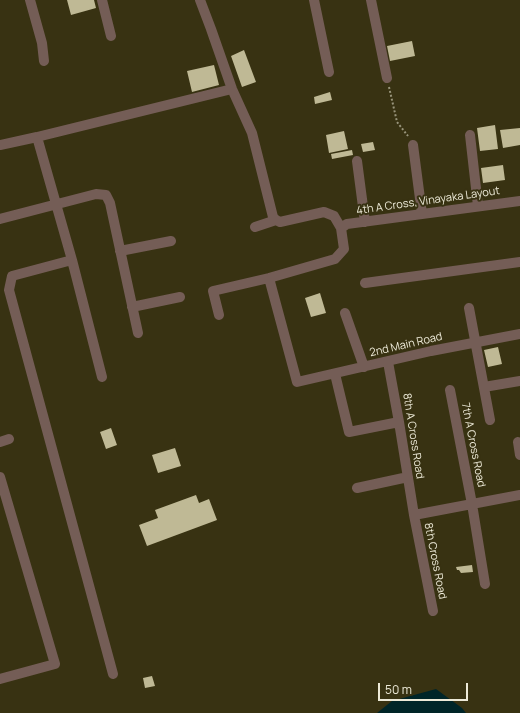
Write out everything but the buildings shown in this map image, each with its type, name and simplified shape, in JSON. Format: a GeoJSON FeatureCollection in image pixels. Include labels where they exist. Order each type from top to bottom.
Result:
{"type":"FeatureCollection","features":[{"type":"Feature","properties":{"kind":"street"},"geometry":{"type":"LineString","coordinates":[[30,0],[42,43],[44,60]]}},
{"type":"Feature","properties":{"kind":"street"},"geometry":{"type":"LineString","coordinates":[[102,0],[111,36]]}},
{"type":"Feature","properties":{"kind":"street"},"geometry":{"type":"LineString","coordinates":[[200,0],[232,89],[252,133],[273,217],[276,220]]}},
{"type":"Feature","properties":{"kind":"street"},"geometry":{"type":"LineString","coordinates":[[314,0],[329,72]]}},
{"type":"Feature","properties":{"kind":"street"},"geometry":{"type":"LineString","coordinates":[[370,0],[387,78]]}},
{"type":"Feature","properties":{"kind":"street"},"geometry":{"type":"LineString","coordinates":[[0,145],[232,89]]}},
{"type":"Feature","properties":{"kind":"street"},"geometry":{"type":"LineString","coordinates":[[470,135],[478,206]]}},
{"type":"Feature","properties":{"kind":"street"},"geometry":{"type":"LineString","coordinates":[[37,137],[72,260],[102,378]]}},
{"type":"Feature","properties":{"kind":"street"},"geometry":{"type":"LineString","coordinates":[[413,145],[422,214]]}},
{"type":"Feature","properties":{"kind":"street"},"geometry":{"type":"LineString","coordinates":[[357,161],[365,222]]}},
{"type":"Feature","properties":{"kind":"street"},"geometry":{"type":"LineString","coordinates":[[0,219],[96,194],[106,195],[110,204],[138,333]]}},
{"type":"Feature","properties":{"kind":"street","name":"4th A Cross, Vinayaka Layout"},"geometry":{"type":"LineString","coordinates":[[341,228],[348,224],[520,200]]}},
{"type":"Feature","properties":{"kind":"street"},"geometry":{"type":"LineString","coordinates":[[219,316],[213,291],[269,278],[335,259],[344,249],[341,228],[334,216],[324,212],[280,222],[276,220],[255,227]]}},
{"type":"Feature","properties":{"kind":"street"},"geometry":{"type":"LineString","coordinates":[[120,251],[171,241]]}},
{"type":"Feature","properties":{"kind":"street"},"geometry":{"type":"LineString","coordinates":[[72,260],[12,276],[9,290],[113,674]]}},
{"type":"Feature","properties":{"kind":"street"},"geometry":{"type":"LineString","coordinates":[[366,283],[520,262]]}},
{"type":"Feature","properties":{"kind":"street","name":"2nd Main Road"},"geometry":{"type":"LineString","coordinates":[[269,278],[297,382],[431,351],[520,334]]}},
{"type":"Feature","properties":{"kind":"street"},"geometry":{"type":"LineString","coordinates":[[132,308],[180,297]]}},
{"type":"Feature","properties":{"kind":"street"},"geometry":{"type":"LineString","coordinates":[[469,308],[490,420]]}},
{"type":"Feature","properties":{"kind":"street"},"geometry":{"type":"LineString","coordinates":[[345,313],[364,367]]}},
{"type":"Feature","properties":{"kind":"street","name":"8th A Cross Road"},"geometry":{"type":"LineString","coordinates":[[388,362],[414,515]]}},
{"type":"Feature","properties":{"kind":"street"},"geometry":{"type":"LineString","coordinates":[[335,374],[349,432],[399,422]]}},
{"type":"Feature","properties":{"kind":"street"},"geometry":{"type":"LineString","coordinates":[[484,387],[520,381]]}},
{"type":"Feature","properties":{"kind":"street","name":"7th A Cross Road"},"geometry":{"type":"LineString","coordinates":[[450,390],[472,504],[485,584]]}},
{"type":"Feature","properties":{"kind":"street"},"geometry":{"type":"LineString","coordinates":[[518,442],[520,455]]}},
{"type":"Feature","properties":{"kind":"street"},"geometry":{"type":"LineString","coordinates":[[357,488],[408,477]]}},
{"type":"Feature","properties":{"kind":"street"},"geometry":{"type":"LineString","coordinates":[[0,478],[55,664],[1,676]]}},
{"type":"Feature","properties":{"kind":"street"},"geometry":{"type":"LineString","coordinates":[[414,515],[520,495]]}},
{"type":"Feature","properties":{"kind":"street","name":"8th Cross Road"},"geometry":{"type":"LineString","coordinates":[[414,515],[433,611]]}},
{"type":"Feature","properties":{"kind":"path"},"geometry":{"type":"LineString","coordinates":[[387,78],[397,122],[408,135],[413,145]]}},
{"type":"Feature","properties":{"kind":"water"},"geometry":{"type":"Polygon","coordinates":[[[436,689],[462,708],[466,713],[377,713],[392,701],[436,689]]]}}]}
